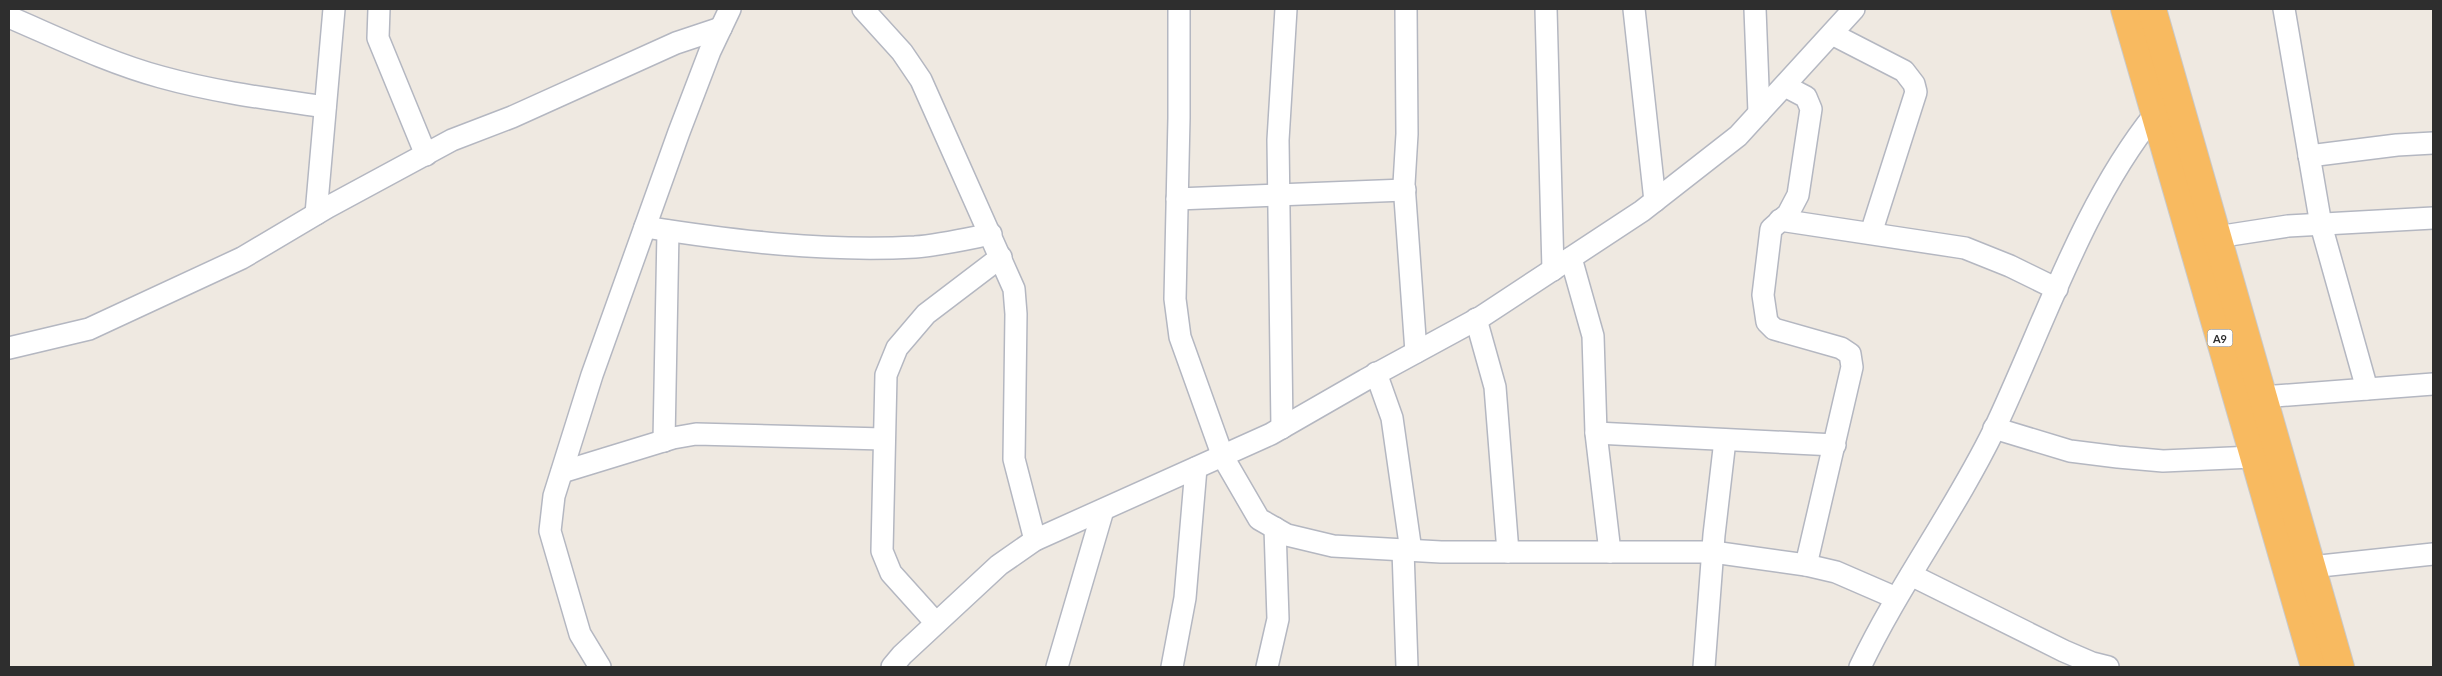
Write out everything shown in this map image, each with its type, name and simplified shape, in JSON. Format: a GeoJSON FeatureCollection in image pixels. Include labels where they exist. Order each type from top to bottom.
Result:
{"type":"FeatureCollection","features":[{"type":"Feature","properties":{"kind":"highway","name":"A9"},"geometry":{"type":"LineString","coordinates":[[2126,9],[2253,457],[2315,667]]}},
{"type":"Feature","properties":{"kind":"highway","name":"A9"},"geometry":{"type":"LineString","coordinates":[[2152,9],[2340,667]]}},
{"type":"Feature","properties":{"kind":"street"},"geometry":{"type":"LineString","coordinates":[[316,214],[334,9]]}},
{"type":"Feature","properties":{"kind":"street"},"geometry":{"type":"LineString","coordinates":[[379,9],[378,38],[426,154]]}},
{"type":"Feature","properties":{"kind":"street"},"geometry":{"type":"LineString","coordinates":[[863,9],[902,52],[921,80],[1014,289],[1016,314],[1014,459],[1036,540]]}},
{"type":"Feature","properties":{"kind":"street"},"geometry":{"type":"LineString","coordinates":[[1179,9],[1175,299],[1180,337],[1223,457],[1260,519],[1287,535],[1333,546],[1407,551],[1713,552],[1806,565],[1836,572],[1896,598]]}},
{"type":"Feature","properties":{"kind":"street"},"geometry":{"type":"LineString","coordinates":[[1282,428],[1278,140],[1286,9]]}},
{"type":"Feature","properties":{"kind":"street"},"geometry":{"type":"LineString","coordinates":[[1406,9],[1407,134],[1405,190],[1416,352]]}},
{"type":"Feature","properties":{"kind":"street"},"geometry":{"type":"LineString","coordinates":[[1546,9],[1552,270]]}},
{"type":"Feature","properties":{"kind":"street"},"geometry":{"type":"LineString","coordinates":[[1634,9],[1655,201]]}},
{"type":"Feature","properties":{"kind":"street"},"geometry":{"type":"LineString","coordinates":[[1755,9],[1759,113]]}},
{"type":"Feature","properties":{"kind":"street"},"geometry":{"type":"LineString","coordinates":[[892,667],[902,655],[1000,565],[1036,540],[1223,457],[1282,428],[1376,373],[1476,319],[1572,258],[1655,201],[1738,136],[1854,9]]}},
{"type":"Feature","properties":{"kind":"street"},"geometry":{"type":"LineString","coordinates":[[2284,9],[2321,225],[2367,389]]}},
{"type":"Feature","properties":{"kind":"street"},"geometry":{"type":"LineString","coordinates":[[9,17],[92,53],[160,77],[227,93],[325,107]]}},
{"type":"Feature","properties":{"kind":"street"},"geometry":{"type":"LineString","coordinates":[[9,348],[89,329],[242,258],[316,214],[452,140],[512,117],[676,43],[726,18]]}},
{"type":"Feature","properties":{"kind":"street"},"geometry":{"type":"LineString","coordinates":[[600,667],[580,634],[550,531],[554,496],[592,375],[679,132],[726,18]]}},
{"type":"Feature","properties":{"kind":"street"},"geometry":{"type":"LineString","coordinates":[[1832,34],[1904,71],[1914,84],[1916,92],[1871,233]]}},
{"type":"Feature","properties":{"kind":"street"},"geometry":{"type":"LineString","coordinates":[[1785,86],[1806,97],[1811,109],[1798,195],[1788,214],[1771,229],[1763,295],[1766,322],[1774,329],[1841,348],[1850,354],[1852,367],[1806,565]]}},
{"type":"Feature","properties":{"kind":"street"},"geometry":{"type":"LineString","coordinates":[[1860,667],[1896,598],[1954,505],[1994,428],[2085,228],[2131,143],[2155,114]]}},
{"type":"Feature","properties":{"kind":"street"},"geometry":{"type":"LineString","coordinates":[[2309,156],[2433,143]]}},
{"type":"Feature","properties":{"kind":"street"},"geometry":{"type":"LineString","coordinates":[[1177,199],[1405,190]]}},
{"type":"Feature","properties":{"kind":"street"},"geometry":{"type":"LineString","coordinates":[[2217,237],[2288,226],[2433,218]]}},
{"type":"Feature","properties":{"kind":"street"},"geometry":{"type":"LineString","coordinates":[[1780,220],[1965,248],[2010,266],[2057,289]]}},
{"type":"Feature","properties":{"kind":"street"},"geometry":{"type":"LineString","coordinates":[[645,227],[713,238],[854,248],[917,247],[991,234]]}},
{"type":"Feature","properties":{"kind":"street"},"geometry":{"type":"LineString","coordinates":[[664,441],[668,231]]}},
{"type":"Feature","properties":{"kind":"street"},"geometry":{"type":"LineString","coordinates":[[936,623],[891,573],[882,551],[883,439],[886,375],[897,348],[926,314],[1001,257]]}},
{"type":"Feature","properties":{"kind":"street"},"geometry":{"type":"LineString","coordinates":[[1572,258],[1593,336],[1596,433],[1610,552]]}},
{"type":"Feature","properties":{"kind":"street"},"geometry":{"type":"LineString","coordinates":[[1476,319],[1495,387],[1508,552]]}},
{"type":"Feature","properties":{"kind":"street"},"geometry":{"type":"LineString","coordinates":[[1376,373],[1392,418],[1407,551],[1407,667]]}},
{"type":"Feature","properties":{"kind":"street"},"geometry":{"type":"LineString","coordinates":[[2262,398],[2433,384]]}},
{"type":"Feature","properties":{"kind":"street"},"geometry":{"type":"LineString","coordinates":[[1994,428],[2070,451],[2118,457],[2163,461],[2253,457]]}},
{"type":"Feature","properties":{"kind":"street"},"geometry":{"type":"LineString","coordinates":[[1596,433],[1835,445]]}},
{"type":"Feature","properties":{"kind":"street"},"geometry":{"type":"LineString","coordinates":[[562,472],[664,441],[696,434],[883,439]]}},
{"type":"Feature","properties":{"kind":"street"},"geometry":{"type":"LineString","coordinates":[[1704,667],[1713,552],[1725,440]]}},
{"type":"Feature","properties":{"kind":"street"},"geometry":{"type":"LineString","coordinates":[[1172,667],[1185,598],[1196,468]]}},
{"type":"Feature","properties":{"kind":"street"},"geometry":{"type":"LineString","coordinates":[[1058,667],[1103,510]]}},
{"type":"Feature","properties":{"kind":"street"},"geometry":{"type":"LineString","coordinates":[[1267,667],[1278,619],[1275,528]]}},
{"type":"Feature","properties":{"kind":"street"},"geometry":{"type":"LineString","coordinates":[[2311,567],[2433,554]]}},
{"type":"Feature","properties":{"kind":"street"},"geometry":{"type":"LineString","coordinates":[[1911,575],[2097,666]]}}]}
